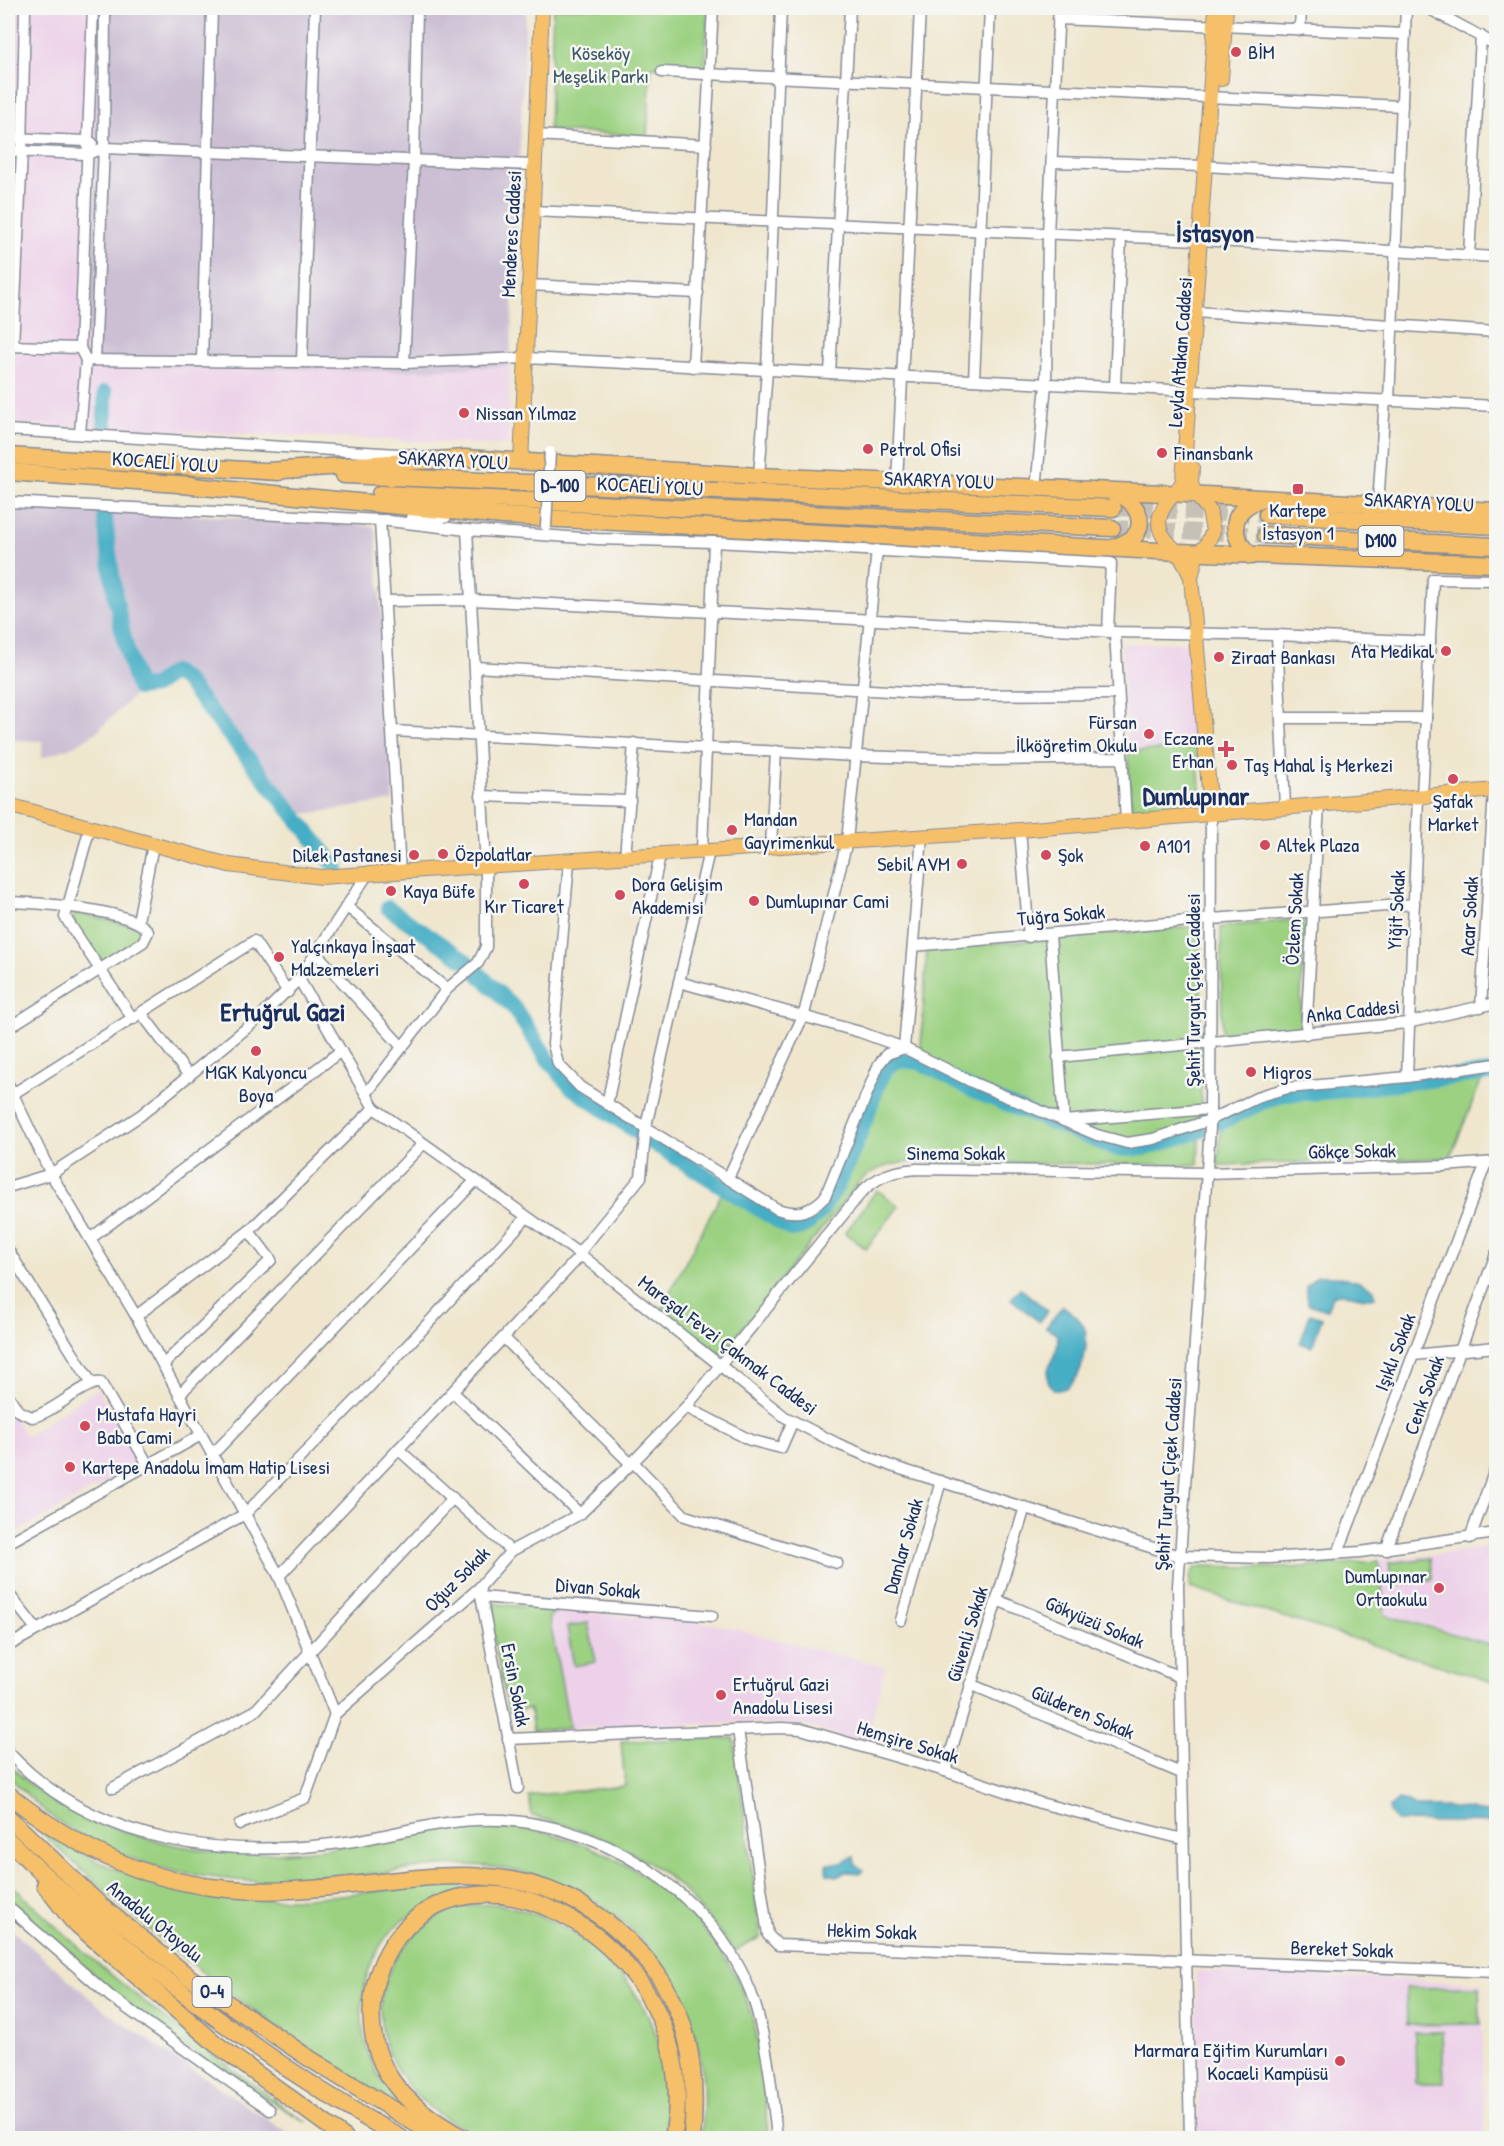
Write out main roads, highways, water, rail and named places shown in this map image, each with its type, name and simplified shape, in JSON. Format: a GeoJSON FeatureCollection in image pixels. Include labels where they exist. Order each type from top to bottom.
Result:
{"type":"FeatureCollection","features":[{"type":"Feature","properties":{"kind":"highway","name":"SAKARYA YOLU"},"geometry":{"type":"LineString","coordinates":[[8,456],[583,487],[1113,508]]}},
{"type":"Feature","properties":{"kind":"highway"},"geometry":{"type":"LineString","coordinates":[[268,471],[465,458],[759,476],[1036,489],[1147,492],[1187,484],[1266,507]]}},
{"type":"Feature","properties":{"kind":"highway","name":"KOCAELİ YOLU"},"geometry":{"type":"LineString","coordinates":[[8,474],[62,475],[182,485],[1112,528]]}},
{"type":"Feature","properties":{"kind":"highway"},"geometry":{"type":"LineString","coordinates":[[182,485],[490,514],[1251,556],[1497,564]]}},
{"type":"Feature","properties":{"kind":"highway"},"geometry":{"type":"LineString","coordinates":[[1101,491],[1124,496],[1134,506],[1139,520],[1136,534],[1126,543],[1112,549]]}},
{"type":"Feature","properties":{"kind":"highway"},"geometry":{"type":"LineString","coordinates":[[1251,556],[1238,540],[1236,524],[1245,507],[1378,505],[1497,511]]}},
{"type":"Feature","properties":{"kind":"highway","name":"SAKARYA YOLU"},"geometry":{"type":"LineString","coordinates":[[1266,507],[1497,526]]}},
{"type":"Feature","properties":{"kind":"highway","name":"D100"},"geometry":{"type":"LineString","coordinates":[[1266,535],[1497,546]]}},
{"type":"Feature","properties":{"kind":"highway"},"geometry":{"type":"LineString","coordinates":[[8,1794],[93,1851],[152,1875],[212,1887],[274,1891],[320,1890],[447,1875],[474,1875],[515,1878],[555,1890],[592,1911],[626,1937],[663,1984],[678,2012],[692,2061],[695,2102],[692,2139]]}},
{"type":"Feature","properties":{"kind":"highway","name":"Anadolu Otoyolu"},"geometry":{"type":"LineString","coordinates":[[8,1817],[100,1905],[189,1977],[317,2063],[439,2139]]}},
{"type":"Feature","properties":{"kind":"highway","name":"Anadolu Otoyolu"},"geometry":{"type":"LineString","coordinates":[[8,1840],[178,1988],[309,2082],[401,2139]]}},
{"type":"Feature","properties":{"kind":"highway"},"geometry":{"type":"LineString","coordinates":[[23,1855],[72,1920],[216,2044],[345,2139]]}},
{"type":"Feature","properties":{"kind":"highway"},"geometry":{"type":"LineString","coordinates":[[464,2139],[412,2103],[384,2069],[376,2050],[372,2028],[372,1990],[381,1963],[406,1928],[424,1914],[455,1899],[486,1894],[516,1897],[560,1913],[591,1932],[629,1969],[644,1988],[664,2024],[672,2055],[678,2099],[672,2139]]}},
{"type":"Feature","properties":{"kind":"main road","name":"Menderes Caddesi"},"geometry":{"type":"LineString","coordinates":[[521,462],[542,8]]}},
{"type":"Feature","properties":{"kind":"main road","name":"Leyla Atakan Caddesi"},"geometry":{"type":"LineString","coordinates":[[1216,8],[1220,26]]}},
{"type":"Feature","properties":{"kind":"main road","name":"Leyla Atakan Caddesi"},"geometry":{"type":"LineString","coordinates":[[1187,484],[1220,26],[1226,8]]}},
{"type":"Feature","properties":{"kind":"main road"},"geometry":{"type":"LineString","coordinates":[[1191,577],[1177,552],[1162,538],[1158,522],[1165,505],[1187,484],[1209,510],[1213,524],[1210,540],[1197,553],[1191,577],[1211,813]]}},
{"type":"Feature","properties":{"kind":"main road"},"geometry":{"type":"LineString","coordinates":[[8,805],[229,865],[321,877],[1020,830],[1495,790]]}},
{"type":"Feature","properties":{"kind":"water"},"geometry":{"type":"Polygon","coordinates":[[[1317,1276],[1354,1280],[1374,1290],[1375,1297],[1365,1298],[1338,1294],[1332,1296],[1327,1310],[1308,1304],[1306,1286],[1317,1276]]]}},
{"type":"Feature","properties":{"kind":"water"},"geometry":{"type":"Polygon","coordinates":[[[1020,1288],[1048,1311],[1039,1322],[1011,1299],[1020,1288]]]}},
{"type":"Feature","properties":{"kind":"water"},"geometry":{"type":"Polygon","coordinates":[[[1063,1306],[1084,1326],[1086,1348],[1081,1369],[1076,1378],[1063,1389],[1054,1390],[1047,1375],[1058,1341],[1057,1335],[1046,1327],[1063,1306]]]}},
{"type":"Feature","properties":{"kind":"water"},"geometry":{"type":"Polygon","coordinates":[[[1310,1314],[1322,1318],[1312,1347],[1300,1343],[1310,1314]]]}},
{"type":"Feature","properties":{"kind":"water"},"geometry":{"type":"Polygon","coordinates":[[[1398,1800],[1416,1807],[1446,1807],[1496,1813],[1496,1823],[1396,1821],[1390,1813],[1390,1807],[1398,1800]]]}},
{"type":"Feature","properties":{"kind":"water"},"geometry":{"type":"Polygon","coordinates":[[[854,1856],[855,1864],[863,1870],[861,1873],[846,1872],[836,1876],[827,1874],[828,1863],[842,1863],[854,1856]]]}},
{"type":"Feature","properties":{"kind":"waterway"},"geometry":{"type":"LineString","coordinates":[[105,393],[105,425]]}},
{"type":"Feature","properties":{"kind":"waterway"},"geometry":{"type":"LineString","coordinates":[[104,510],[116,600],[138,688],[154,686],[173,672],[185,680],[337,868]]}},
{"type":"Feature","properties":{"kind":"waterway"},"geometry":{"type":"LineString","coordinates":[[388,908],[467,962]]}},
{"type":"Feature","properties":{"kind":"waterway"},"geometry":{"type":"LineString","coordinates":[[477,972],[514,1008],[547,1058],[571,1087],[653,1143],[791,1229],[806,1225],[820,1212],[833,1192],[846,1168],[879,1082],[887,1067],[898,1060],[920,1062],[974,1091],[1118,1149],[1145,1148],[1199,1131]]}},
{"type":"Feature","properties":{"kind":"waterway"},"geometry":{"type":"LineString","coordinates":[[1221,1122],[1284,1094],[1325,1092],[1496,1072]]}},
{"type":"Feature","properties":{"kind":"tunnel"},"geometry":{"type":"LineString","coordinates":[[1113,508],[1267,515]]}},
{"type":"Feature","properties":{"kind":"tunnel"},"geometry":{"type":"LineString","coordinates":[[1112,528],[1266,535]]}},
{"type":"Feature","properties":{"kind":"place","name":"BİM"},"geometry":{"type":"Point","coordinates":[1236,52]}},
{"type":"Feature","properties":{"kind":"place","name":"Nissan Yılmaz"},"geometry":{"type":"Point","coordinates":[464,413]}},
{"type":"Feature","properties":{"kind":"place","name":"Petrol Ofisi"},"geometry":{"type":"Point","coordinates":[868,449]}},
{"type":"Feature","properties":{"kind":"place","name":"Finansbank"},"geometry":{"type":"Point","coordinates":[1162,453]}},
{"type":"Feature","properties":{"kind":"place","name":"Kartepe İstasyon 1"},"geometry":{"type":"Point","coordinates":[1298,489]}},
{"type":"Feature","properties":{"kind":"place","name":"Ata Medikal"},"geometry":{"type":"Point","coordinates":[1446,651]}},
{"type":"Feature","properties":{"kind":"place","name":"Ziraat Bankası"},"geometry":{"type":"Point","coordinates":[1219,657]}},
{"type":"Feature","properties":{"kind":"place","name":"Fürsan İlköğretim Okulu"},"geometry":{"type":"Point","coordinates":[1149,734]}},
{"type":"Feature","properties":{"kind":"place","name":"Eczane Erhan"},"geometry":{"type":"Point","coordinates":[1226,749]}},
{"type":"Feature","properties":{"kind":"place","name":"Taş Mahal İş Merkezi"},"geometry":{"type":"Point","coordinates":[1232,765]}},
{"type":"Feature","properties":{"kind":"place","name":"Şafak Market"},"geometry":{"type":"Point","coordinates":[1453,779]}},
{"type":"Feature","properties":{"kind":"place","name":"Mandan Gayrimenkul"},"geometry":{"type":"Point","coordinates":[732,830]}},
{"type":"Feature","properties":{"kind":"place","name":"Altek Plaza"},"geometry":{"type":"Point","coordinates":[1265,845]}},
{"type":"Feature","properties":{"kind":"place","name":"A101"},"geometry":{"type":"Point","coordinates":[1145,846]}},
{"type":"Feature","properties":{"kind":"place","name":"Özpolatlar"},"geometry":{"type":"Point","coordinates":[443,854]}},
{"type":"Feature","properties":{"kind":"place","name":"Dilek Pastanesi"},"geometry":{"type":"Point","coordinates":[414,855]}},
{"type":"Feature","properties":{"kind":"place","name":"Şok"},"geometry":{"type":"Point","coordinates":[1046,855]}},
{"type":"Feature","properties":{"kind":"place","name":"Sebil AVM"},"geometry":{"type":"Point","coordinates":[962,864]}},
{"type":"Feature","properties":{"kind":"place","name":"Kır Ticaret"},"geometry":{"type":"Point","coordinates":[524,884]}},
{"type":"Feature","properties":{"kind":"place","name":"Kaya Büfe"},"geometry":{"type":"Point","coordinates":[391,891]}},
{"type":"Feature","properties":{"kind":"place","name":"Dora Gelişim Akademisi"},"geometry":{"type":"Point","coordinates":[620,895]}},
{"type":"Feature","properties":{"kind":"place","name":"Dumlupınar Cami"},"geometry":{"type":"Point","coordinates":[754,901]}},
{"type":"Feature","properties":{"kind":"place","name":"Yalçınkaya İnşaat Malzemeleri"},"geometry":{"type":"Point","coordinates":[279,957]}},
{"type":"Feature","properties":{"kind":"place","name":"MGK Kalyoncu Boya"},"geometry":{"type":"Point","coordinates":[256,1051]}},
{"type":"Feature","properties":{"kind":"place","name":"Migros"},"geometry":{"type":"Point","coordinates":[1251,1072]}},
{"type":"Feature","properties":{"kind":"place","name":"Mustafa Hayri Baba Cami"},"geometry":{"type":"Point","coordinates":[85,1426]}},
{"type":"Feature","properties":{"kind":"place","name":"Kartepe Anadolu İmam Hatip Lisesi"},"geometry":{"type":"Point","coordinates":[70,1467]}},
{"type":"Feature","properties":{"kind":"place","name":"Dumlupınar Ortaokulu"},"geometry":{"type":"Point","coordinates":[1439,1588]}},
{"type":"Feature","properties":{"kind":"place","name":"Ertuğrul Gazi Anadolu Lisesi"},"geometry":{"type":"Point","coordinates":[721,1695]}},
{"type":"Feature","properties":{"kind":"place","name":"Marmara Eğitim Kurumları Kocaeli Kampüsü"},"geometry":{"type":"Point","coordinates":[1340,2061]}},
{"type":"Feature","properties":{"kind":"district","name":"İstasyon"},"geometry":{"type":"Point","coordinates":[1215,233]}},
{"type":"Feature","properties":{"kind":"district","name":"Dumlupınar"},"geometry":{"type":"Point","coordinates":[1196,796]}},
{"type":"Feature","properties":{"kind":"district","name":"Ertuğrul Gazi"},"geometry":{"type":"Point","coordinates":[283,1012]}},
{"type":"Feature","properties":{"kind":"park label","name":"Köseköy Meşelik Parkı"},"geometry":{"type":"Point","coordinates":[601,64]}}]}
